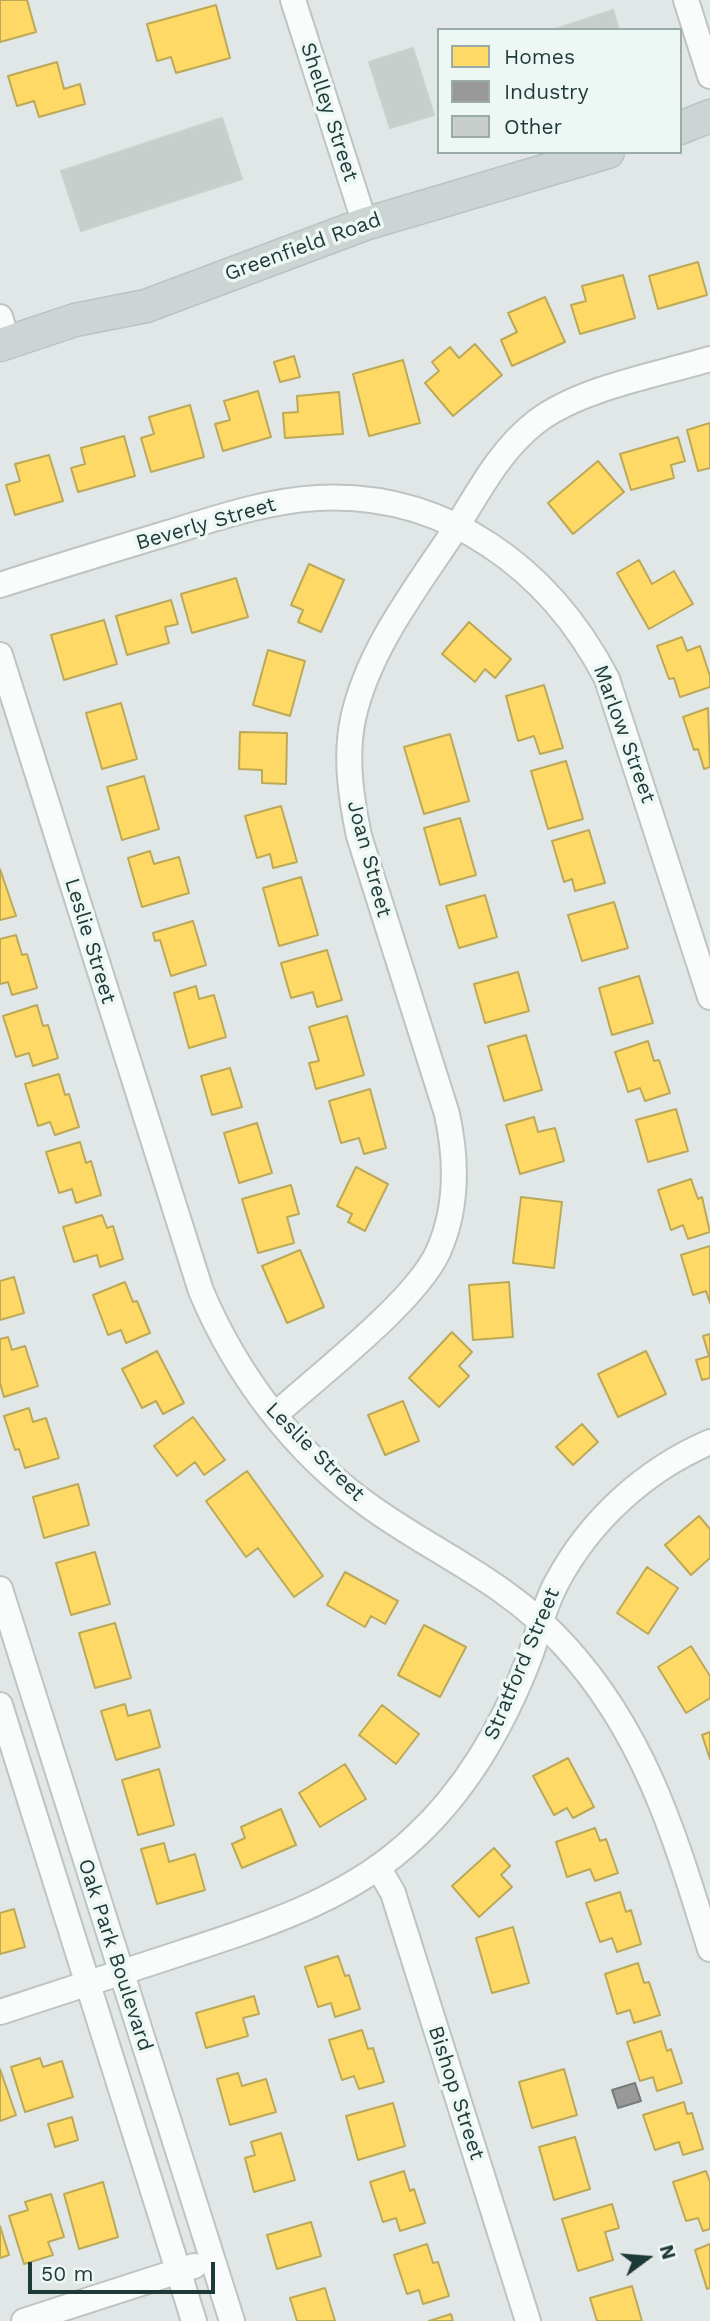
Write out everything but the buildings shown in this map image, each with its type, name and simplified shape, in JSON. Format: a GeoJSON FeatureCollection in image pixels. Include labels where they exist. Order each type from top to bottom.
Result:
{"type":"FeatureCollection","features":[{"type":"Feature","properties":{"kind":"main road"},"geometry":{"type":"LineString","coordinates":[[682,127],[710,116]]}},
{"type":"Feature","properties":{"kind":"main road","name":"Greenfield Road"},"geometry":{"type":"LineString","coordinates":[[3,335],[146,306],[365,224],[601,154]]}},
{"type":"Feature","properties":{"kind":"street","name":"Shelley Street"},"geometry":{"type":"LineString","coordinates":[[293,0],[365,224]]}},
{"type":"Feature","properties":{"kind":"street"},"geometry":{"type":"LineString","coordinates":[[685,0],[710,76]]}},
{"type":"Feature","properties":{"kind":"street","name":"Joan Street"},"geometry":{"type":"LineString","coordinates":[[275,1415],[401,1301],[426,1272],[438,1252],[454,1193],[454,1161],[447,1114],[359,836],[350,771],[353,719],[369,671],[388,634],[499,461],[537,421],[593,394],[710,359]]}},
{"type":"Feature","properties":{"kind":"street","name":"Beverly Street"},"geometry":{"type":"LineString","coordinates":[[0,585],[277,502],[319,498],[360,501],[428,514],[457,526]]}},
{"type":"Feature","properties":{"kind":"street","name":"Marlow Street"},"geometry":{"type":"LineString","coordinates":[[457,526],[484,540],[531,576],[555,600],[593,651],[621,715],[710,997]]}},
{"type":"Feature","properties":{"kind":"street","name":"Leslie Street"},"geometry":{"type":"LineString","coordinates":[[0,655],[201,1291],[232,1356],[275,1415],[333,1477],[368,1505],[484,1576],[540,1623],[587,1671],[611,1704],[648,1768],[676,1842],[710,1949]]}},
{"type":"Feature","properties":{"kind":"street","name":"Stratford Street"},"geometry":{"type":"LineString","coordinates":[[0,2012],[280,1920],[337,1894],[378,1867],[415,1837],[456,1792],[484,1754],[510,1704],[551,1593],[574,1552],[600,1520],[643,1481],[672,1461],[710,1442]]}},
{"type":"Feature","properties":{"kind":"street","name":"Oak Park Boulevard"},"geometry":{"type":"LineString","coordinates":[[0,1589],[194,2321]]}},
{"type":"Feature","properties":{"kind":"street","name":"Oak Park Boulevard"},"geometry":{"type":"LineString","coordinates":[[0,1705],[213,2260],[232,2321]]}},
{"type":"Feature","properties":{"kind":"street","name":"Bishop Street"},"geometry":{"type":"LineString","coordinates":[[378,1867],[393,1893],[528,2321]]}},
{"type":"Feature","properties":{"kind":"street"},"geometry":{"type":"LineString","coordinates":[[24,2321],[213,2260]]}}]}
